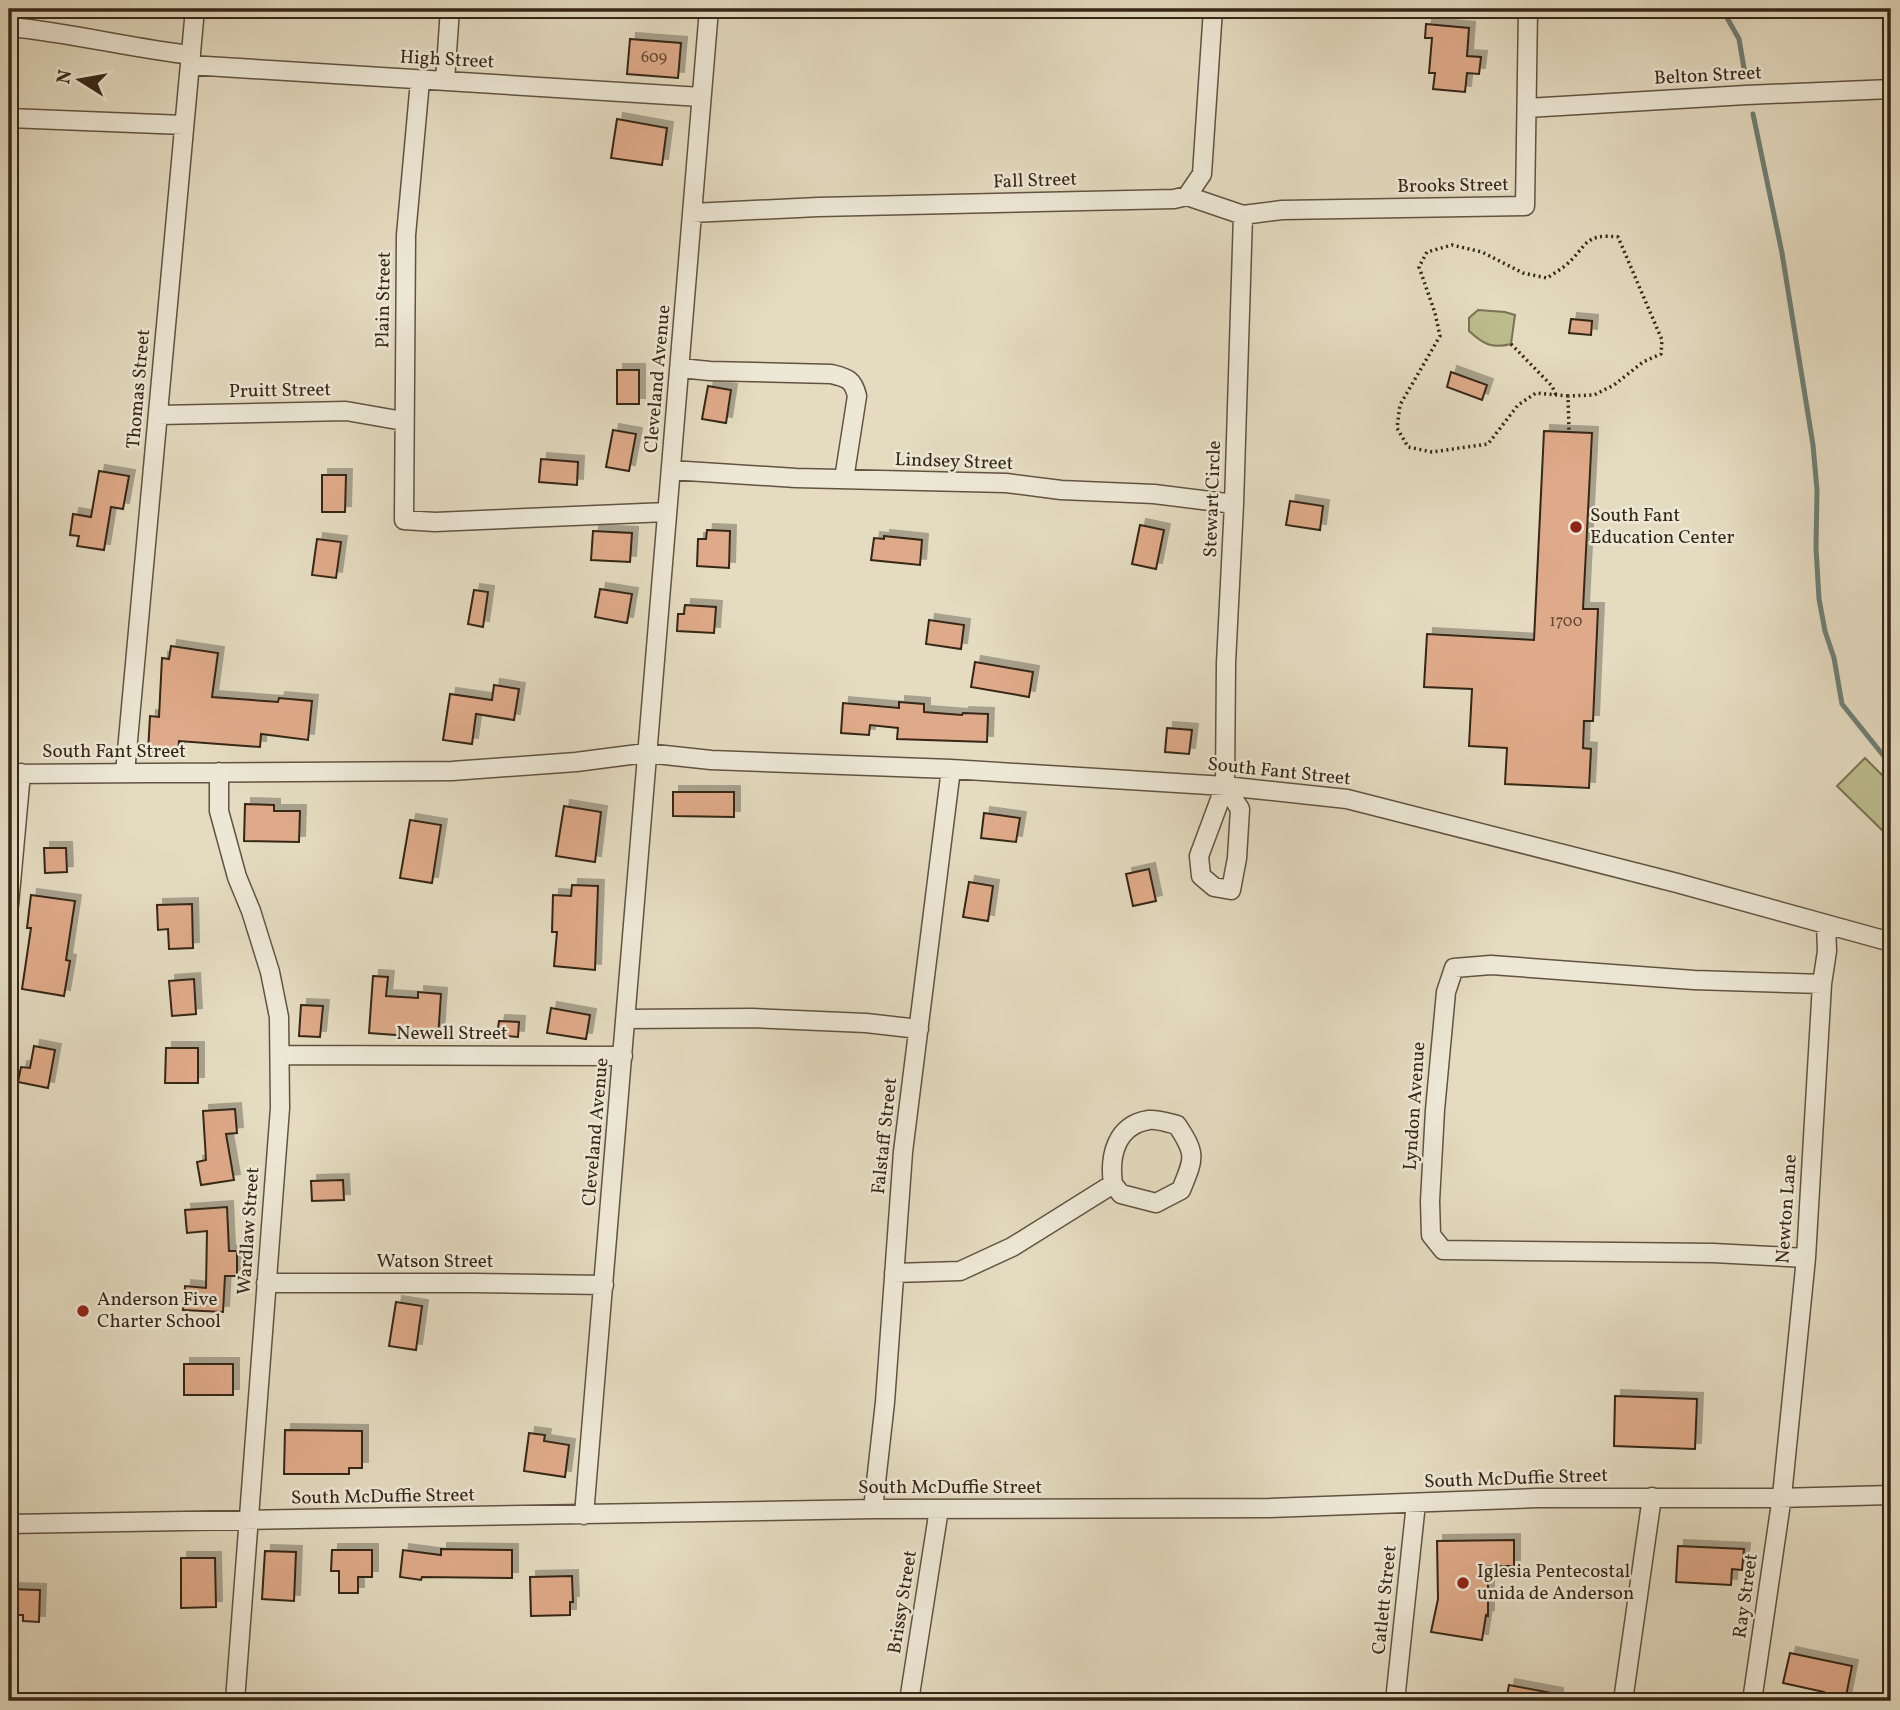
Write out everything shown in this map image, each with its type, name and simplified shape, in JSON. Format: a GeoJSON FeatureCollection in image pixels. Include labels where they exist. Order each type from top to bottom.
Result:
{"type":"FeatureCollection","features":[{"type":"Feature","properties":{"kind":"street","name":"Thomas Street"},"geometry":{"type":"LineString","coordinates":[[125,773],[195,9]]}},
{"type":"Feature","properties":{"kind":"street"},"geometry":{"type":"LineString","coordinates":[[445,81],[450,9]]}},
{"type":"Feature","properties":{"kind":"street","name":"Cleveland Avenue"},"geometry":{"type":"LineString","coordinates":[[584,1515],[709,9]]}},
{"type":"Feature","properties":{"kind":"street"},"geometry":{"type":"LineString","coordinates":[[1187,196],[1202,174],[1213,9]]}},
{"type":"Feature","properties":{"kind":"street","name":"Brooks Street"},"geometry":{"type":"LineString","coordinates":[[1187,196],[1244,215],[1282,210],[1525,206],[1528,9]]}},
{"type":"Feature","properties":{"kind":"street","name":"High Street"},"geometry":{"type":"LineString","coordinates":[[11,27],[58,31],[191,60],[420,81],[701,97]]}},
{"type":"Feature","properties":{"kind":"street","name":"Plain Street"},"geometry":{"type":"LineString","coordinates":[[420,81],[406,235],[404,520],[435,522],[667,512]]}},
{"type":"Feature","properties":{"kind":"street","name":"Belton Street"},"geometry":{"type":"LineString","coordinates":[[1527,108],[1746,94],[1891,89]]}},
{"type":"Feature","properties":{"kind":"street"},"geometry":{"type":"LineString","coordinates":[[9,118],[184,125]]}},
{"type":"Feature","properties":{"kind":"street","name":"Fall Street"},"geometry":{"type":"LineString","coordinates":[[692,213],[818,207],[1174,199],[1187,196]]}},
{"type":"Feature","properties":{"kind":"street","name":"Stewart Circle"},"geometry":{"type":"LineString","coordinates":[[1224,786],[1240,809],[1237,858],[1231,890],[1214,887],[1201,876],[1199,856],[1224,786],[1226,663],[1244,215]]}},
{"type":"Feature","properties":{"kind":"street"},"geometry":{"type":"LineString","coordinates":[[680,368],[831,374],[849,378],[854,384],[857,396],[844,479]]}},
{"type":"Feature","properties":{"kind":"street","name":"Pruitt Street"},"geometry":{"type":"LineString","coordinates":[[158,415],[346,411],[403,421]]}},
{"type":"Feature","properties":{"kind":"street","name":"Lindsey Street"},"geometry":{"type":"LineString","coordinates":[[671,470],[1006,484],[1104,493],[1154,494],[1234,504]]}},
{"type":"Feature","properties":{"kind":"street"},"geometry":{"type":"LineString","coordinates":[[219,772],[452,771],[646,753]]}},
{"type":"Feature","properties":{"kind":"street","name":"South Fant Street"},"geometry":{"type":"LineString","coordinates":[[646,753],[711,760],[951,769],[1224,786],[1348,799],[1677,883],[1891,943]]}},
{"type":"Feature","properties":{"kind":"street","name":"Falstaff Street"},"geometry":{"type":"LineString","coordinates":[[873,1509],[885,1402],[903,1152],[951,769]]}},
{"type":"Feature","properties":{"kind":"street","name":"South Fant Street"},"geometry":{"type":"LineString","coordinates":[[15,773],[219,772]]}},
{"type":"Feature","properties":{"kind":"street","name":"Wardlaw Street"},"geometry":{"type":"LineString","coordinates":[[219,772],[219,811],[237,877],[270,972],[279,1017],[280,1055],[279,1108],[235,1701]]}},
{"type":"Feature","properties":{"kind":"street"},"geometry":{"type":"LineString","coordinates":[[9,905],[15,773]]}},
{"type":"Feature","properties":{"kind":"street","name":"Newton Lane"},"geometry":{"type":"LineString","coordinates":[[1782,1496],[1806,1258],[1822,984],[1827,950],[1826,924]]}},
{"type":"Feature","properties":{"kind":"street","name":"Lyndon Avenue"},"geometry":{"type":"LineString","coordinates":[[1806,1258],[1713,1253],[1443,1250],[1432,1235],[1430,1202],[1435,1110],[1446,992],[1454,968],[1491,965],[1694,980],[1822,984]]}},
{"type":"Feature","properties":{"kind":"street"},"geometry":{"type":"LineString","coordinates":[[626,1019],[752,1018],[866,1023],[919,1029]]}},
{"type":"Feature","properties":{"kind":"street","name":"Newell Street"},"geometry":{"type":"LineString","coordinates":[[280,1055],[623,1056]]}},
{"type":"Feature","properties":{"kind":"street"},"geometry":{"type":"LineString","coordinates":[[1151,1119],[1177,1125],[1188,1142],[1194,1160],[1181,1190],[1156,1203],[1121,1194],[1113,1184],[1111,1169],[1115,1144],[1126,1129],[1151,1119]]}},
{"type":"Feature","properties":{"kind":"street"},"geometry":{"type":"LineString","coordinates":[[894,1273],[960,1271],[1012,1247],[1113,1184]]}},
{"type":"Feature","properties":{"kind":"street","name":"Watson Street"},"geometry":{"type":"LineString","coordinates":[[266,1283],[604,1285]]}},
{"type":"Feature","properties":{"kind":"street","name":"South McDuffie Street"},"geometry":{"type":"LineString","coordinates":[[9,1524],[873,1509],[1270,1508],[1652,1497],[1891,1495]]}},
{"type":"Feature","properties":{"kind":"street","name":"Ray Street"},"geometry":{"type":"LineString","coordinates":[[1752,1701],[1782,1496]]}},
{"type":"Feature","properties":{"kind":"street"},"geometry":{"type":"LineString","coordinates":[[1623,1701],[1652,1497]]}},
{"type":"Feature","properties":{"kind":"street","name":"Catlett Street"},"geometry":{"type":"LineString","coordinates":[[1395,1701],[1416,1503]]}},
{"type":"Feature","properties":{"kind":"street","name":"Brissy Street"},"geometry":{"type":"LineString","coordinates":[[909,1701],[939,1509]]}},
{"type":"Feature","properties":{"kind":"path"},"geometry":{"type":"LineString","coordinates":[[1605,236],[1618,237],[1662,340],[1661,354],[1643,362],[1614,385],[1594,395],[1568,396],[1536,393],[1518,405],[1488,444],[1432,452],[1408,447],[1397,428],[1400,405],[1440,336],[1419,267],[1427,252],[1452,245],[1462,247],[1482,252],[1523,273],[1547,278],[1568,263],[1584,243],[1605,236]]}},
{"type":"Feature","properties":{"kind":"path"},"geometry":{"type":"LineString","coordinates":[[1511,344],[1552,386],[1556,395]]}},
{"type":"Feature","properties":{"kind":"path"},"geometry":{"type":"LineString","coordinates":[[1568,396],[1569,432]]}},
{"type":"Feature","properties":{"kind":"green space"},"geometry":{"type":"Polygon","coordinates":[[[1478,310],[1515,315],[1511,344],[1488,344],[1469,331],[1469,318],[1478,310]]]}},
{"type":"Feature","properties":{"kind":"green space"},"geometry":{"type":"Polygon","coordinates":[[[1865,758],[1891,784],[1891,831],[1887,835],[1837,786],[1865,758]]]}},
{"type":"Feature","properties":{"kind":"building"},"geometry":{"type":"Polygon","coordinates":[[[1426,24],[1469,28],[1467,56],[1481,57],[1479,74],[1467,73],[1465,92],[1433,89],[1435,73],[1429,73],[1432,38],[1425,38],[1426,24]]]}},
{"type":"Feature","properties":{"kind":"building"},"geometry":{"type":"Polygon","coordinates":[[[630,39],[681,43],[678,78],[627,74],[630,39]]]}},
{"type":"Feature","properties":{"kind":"building"},"geometry":{"type":"Polygon","coordinates":[[[617,119],[667,128],[662,165],[611,158],[617,119]]]}},
{"type":"Feature","properties":{"kind":"building"},"geometry":{"type":"Polygon","coordinates":[[[1571,319],[1592,321],[1591,335],[1569,333],[1571,319]]]}},
{"type":"Feature","properties":{"kind":"building"},"geometry":{"type":"Polygon","coordinates":[[[617,370],[639,370],[639,404],[617,404],[617,370]]]}},
{"type":"Feature","properties":{"kind":"building"},"geometry":{"type":"Polygon","coordinates":[[[1451,372],[1487,385],[1482,400],[1447,387],[1451,372]]]}},
{"type":"Feature","properties":{"kind":"building"},"geometry":{"type":"Polygon","coordinates":[[[708,386],[731,390],[726,423],[702,419],[708,386]]]}},
{"type":"Feature","properties":{"kind":"building"},"geometry":{"type":"Polygon","coordinates":[[[613,430],[636,434],[629,471],[606,467],[613,430]]]}},
{"type":"Feature","properties":{"kind":"building"},"geometry":{"type":"Polygon","coordinates":[[[1544,431],[1592,433],[1583,609],[1598,609],[1593,721],[1584,721],[1583,748],[1591,749],[1589,788],[1505,784],[1507,748],[1469,746],[1472,689],[1424,687],[1427,634],[1534,640],[1544,431]]]}},
{"type":"Feature","properties":{"kind":"building"},"geometry":{"type":"Polygon","coordinates":[[[541,459],[578,462],[577,485],[539,482],[541,459]]]}},
{"type":"Feature","properties":{"kind":"building"},"geometry":{"type":"Polygon","coordinates":[[[99,471],[129,476],[123,509],[111,507],[104,550],[77,546],[79,536],[70,535],[73,514],[91,517],[99,471]]]}},
{"type":"Feature","properties":{"kind":"building"},"geometry":{"type":"Polygon","coordinates":[[[322,475],[346,475],[345,512],[322,512],[322,475]]]}},
{"type":"Feature","properties":{"kind":"building"},"geometry":{"type":"Polygon","coordinates":[[[1290,501],[1323,506],[1320,530],[1286,525],[1290,501]]]}},
{"type":"Feature","properties":{"kind":"building"},"geometry":{"type":"Polygon","coordinates":[[[1140,525],[1164,530],[1156,569],[1132,564],[1140,525]]]}},
{"type":"Feature","properties":{"kind":"building"},"geometry":{"type":"Polygon","coordinates":[[[707,530],[730,531],[729,568],[697,566],[698,539],[706,539],[707,530]]]}},
{"type":"Feature","properties":{"kind":"building"},"geometry":{"type":"Polygon","coordinates":[[[593,531],[632,533],[630,562],[591,560],[593,531]]]}},
{"type":"Feature","properties":{"kind":"building"},"geometry":{"type":"Polygon","coordinates":[[[884,536],[922,540],[920,565],[871,560],[874,538],[884,539],[884,536]]]}},
{"type":"Feature","properties":{"kind":"building"},"geometry":{"type":"Polygon","coordinates":[[[317,539],[341,542],[336,578],[312,575],[317,539]]]}},
{"type":"Feature","properties":{"kind":"building"},"geometry":{"type":"Polygon","coordinates":[[[600,589],[632,594],[627,623],[595,617],[600,589]]]}},
{"type":"Feature","properties":{"kind":"building"},"geometry":{"type":"Polygon","coordinates":[[[474,590],[488,592],[483,627],[468,624],[474,590]]]}},
{"type":"Feature","properties":{"kind":"building"},"geometry":{"type":"Polygon","coordinates":[[[685,605],[716,607],[714,633],[677,631],[678,614],[684,614],[685,605]]]}},
{"type":"Feature","properties":{"kind":"building"},"geometry":{"type":"Polygon","coordinates":[[[929,620],[964,625],[961,649],[926,644],[929,620]]]}},
{"type":"Feature","properties":{"kind":"building"},"geometry":{"type":"Polygon","coordinates":[[[171,646],[218,653],[212,697],[278,702],[279,698],[312,701],[308,740],[261,734],[260,747],[179,741],[178,754],[148,752],[150,716],[159,717],[162,658],[169,659],[171,646]]]}},
{"type":"Feature","properties":{"kind":"building"},"geometry":{"type":"Polygon","coordinates":[[[975,662],[1033,672],[1029,697],[971,687],[975,662]]]}},
{"type":"Feature","properties":{"kind":"building"},"geometry":{"type":"Polygon","coordinates":[[[494,685],[519,689],[514,720],[476,714],[472,744],[443,740],[450,694],[492,700],[494,685]]]}},
{"type":"Feature","properties":{"kind":"building"},"geometry":{"type":"Polygon","coordinates":[[[899,702],[924,704],[924,712],[988,714],[987,742],[897,739],[898,728],[870,725],[869,735],[841,733],[843,703],[899,708],[899,702]]]}},
{"type":"Feature","properties":{"kind":"building"},"geometry":{"type":"Polygon","coordinates":[[[1167,728],[1192,730],[1189,754],[1165,752],[1167,728]]]}},
{"type":"Feature","properties":{"kind":"building"},"geometry":{"type":"Polygon","coordinates":[[[673,792],[734,792],[734,817],[673,816],[673,792]]]}},
{"type":"Feature","properties":{"kind":"building"},"geometry":{"type":"Polygon","coordinates":[[[245,804],[274,805],[274,811],[300,811],[299,842],[244,841],[245,804]]]}},
{"type":"Feature","properties":{"kind":"building"},"geometry":{"type":"Polygon","coordinates":[[[564,806],[601,812],[595,862],[556,856],[564,806]]]}},
{"type":"Feature","properties":{"kind":"building"},"geometry":{"type":"Polygon","coordinates":[[[984,813],[1020,818],[1016,842],[981,838],[984,813]]]}},
{"type":"Feature","properties":{"kind":"building"},"geometry":{"type":"Polygon","coordinates":[[[410,820],[441,825],[432,883],[400,878],[410,820]]]}},
{"type":"Feature","properties":{"kind":"building"},"geometry":{"type":"Polygon","coordinates":[[[44,848],[66,848],[67,872],[45,873],[44,848]]]}},
{"type":"Feature","properties":{"kind":"building"},"geometry":{"type":"Polygon","coordinates":[[[1149,869],[1156,901],[1133,906],[1126,874],[1149,869]]]}},
{"type":"Feature","properties":{"kind":"building"},"geometry":{"type":"Polygon","coordinates":[[[969,882],[993,886],[988,921],[963,917],[969,882]]]}},
{"type":"Feature","properties":{"kind":"building"},"geometry":{"type":"Polygon","coordinates":[[[572,885],[598,886],[595,970],[554,966],[557,932],[552,932],[553,895],[571,896],[572,885]]]}},
{"type":"Feature","properties":{"kind":"building"},"geometry":{"type":"Polygon","coordinates":[[[31,895],[75,901],[66,960],[70,961],[64,996],[22,989],[31,928],[27,928],[31,895]]]}},
{"type":"Feature","properties":{"kind":"building"},"geometry":{"type":"Polygon","coordinates":[[[192,904],[193,948],[169,949],[168,929],[158,930],[157,905],[192,904]]]}},
{"type":"Feature","properties":{"kind":"building"},"geometry":{"type":"Polygon","coordinates":[[[373,976],[388,977],[386,996],[418,998],[418,992],[441,994],[438,1038],[369,1033],[373,976]]]}},
{"type":"Feature","properties":{"kind":"building"},"geometry":{"type":"Polygon","coordinates":[[[194,979],[196,1014],[172,1016],[169,981],[194,979]]]}},
{"type":"Feature","properties":{"kind":"building"},"geometry":{"type":"Polygon","coordinates":[[[301,1005],[323,1006],[320,1037],[299,1036],[301,1005]]]}},
{"type":"Feature","properties":{"kind":"building"},"geometry":{"type":"Polygon","coordinates":[[[551,1008],[590,1015],[586,1039],[547,1033],[551,1008]]]}},
{"type":"Feature","properties":{"kind":"building"},"geometry":{"type":"Polygon","coordinates":[[[499,1021],[519,1022],[518,1037],[497,1035],[499,1021]]]}},
{"type":"Feature","properties":{"kind":"building"},"geometry":{"type":"Polygon","coordinates":[[[34,1046],[55,1050],[48,1088],[18,1082],[21,1067],[30,1068],[34,1046]]]}},
{"type":"Feature","properties":{"kind":"building"},"geometry":{"type":"Polygon","coordinates":[[[166,1048],[198,1048],[198,1083],[165,1083],[166,1048]]]}},
{"type":"Feature","properties":{"kind":"building"},"geometry":{"type":"Polygon","coordinates":[[[235,1109],[237,1133],[226,1134],[234,1180],[201,1185],[197,1162],[206,1160],[203,1111],[235,1109]]]}},
{"type":"Feature","properties":{"kind":"building"},"geometry":{"type":"Polygon","coordinates":[[[343,1180],[344,1200],[312,1201],[311,1181],[343,1180]]]}},
{"type":"Feature","properties":{"kind":"building"},"geometry":{"type":"Polygon","coordinates":[[[227,1207],[229,1251],[237,1251],[237,1276],[225,1276],[223,1312],[183,1310],[185,1286],[206,1288],[207,1231],[187,1233],[185,1210],[227,1207]]]}},
{"type":"Feature","properties":{"kind":"building"},"geometry":{"type":"Polygon","coordinates":[[[396,1302],[422,1306],[416,1350],[389,1346],[396,1302]]]}},
{"type":"Feature","properties":{"kind":"building"},"geometry":{"type":"Polygon","coordinates":[[[184,1364],[233,1364],[233,1395],[184,1395],[184,1364]]]}},
{"type":"Feature","properties":{"kind":"building"},"geometry":{"type":"Polygon","coordinates":[[[1615,1396],[1697,1399],[1695,1449],[1614,1446],[1615,1396]]]}},
{"type":"Feature","properties":{"kind":"building"},"geometry":{"type":"Polygon","coordinates":[[[285,1430],[362,1431],[362,1468],[349,1468],[349,1474],[284,1474],[285,1430]]]}},
{"type":"Feature","properties":{"kind":"building"},"geometry":{"type":"Polygon","coordinates":[[[529,1433],[545,1435],[544,1441],[569,1445],[565,1477],[524,1471],[529,1433]]]}},
{"type":"Feature","properties":{"kind":"building","name":"Iglesia Pentecostal unida de Anderson"},"geometry":{"type":"Polygon","coordinates":[[[1514,1540],[1514,1566],[1488,1566],[1488,1616],[1486,1615],[1482,1640],[1431,1632],[1438,1599],[1437,1541],[1514,1540]]]}},
{"type":"Feature","properties":{"kind":"building"},"geometry":{"type":"Polygon","coordinates":[[[1678,1546],[1744,1549],[1742,1570],[1732,1569],[1731,1585],[1676,1582],[1678,1546]]]}},
{"type":"Feature","properties":{"kind":"building"},"geometry":{"type":"Polygon","coordinates":[[[441,1549],[512,1550],[512,1578],[422,1577],[421,1580],[400,1577],[403,1550],[441,1555],[441,1549]]]}},
{"type":"Feature","properties":{"kind":"building"},"geometry":{"type":"Polygon","coordinates":[[[332,1550],[372,1550],[372,1577],[358,1577],[358,1593],[339,1593],[339,1571],[331,1571],[332,1550]]]}},
{"type":"Feature","properties":{"kind":"building"},"geometry":{"type":"Polygon","coordinates":[[[265,1551],[296,1552],[294,1601],[262,1599],[265,1551]]]}},
{"type":"Feature","properties":{"kind":"building"},"geometry":{"type":"Polygon","coordinates":[[[181,1558],[215,1558],[216,1607],[181,1608],[181,1558]]]}},
{"type":"Feature","properties":{"kind":"building"},"geometry":{"type":"Polygon","coordinates":[[[572,1576],[573,1602],[570,1602],[570,1615],[531,1616],[530,1577],[572,1576]]]}},
{"type":"Feature","properties":{"kind":"building"},"geometry":{"type":"Polygon","coordinates":[[[9,1589],[40,1590],[39,1622],[23,1621],[23,1615],[9,1615],[9,1589]]]}},
{"type":"Feature","properties":{"kind":"building"},"geometry":{"type":"Polygon","coordinates":[[[1790,1653],[1852,1666],[1845,1701],[1822,1701],[1824,1692],[1783,1683],[1790,1653]]]}},
{"type":"Feature","properties":{"kind":"building"},"geometry":{"type":"Polygon","coordinates":[[[1509,1685],[1557,1694],[1557,1701],[1506,1701],[1509,1685]]]}},
{"type":"Feature","properties":{"kind":"waterway"},"geometry":{"type":"LineString","coordinates":[[1722,9],[1739,39],[1745,74]]}},
{"type":"Feature","properties":{"kind":"waterway"},"geometry":{"type":"LineString","coordinates":[[1753,114],[1782,253],[1813,445],[1817,490],[1819,599],[1825,631],[1834,658],[1842,704],[1891,765]]}},
{"type":"Feature","properties":{"kind":"place","name":"South Fant Education Center"},"geometry":{"type":"Point","coordinates":[1576,527]}},
{"type":"Feature","properties":{"kind":"place","name":"Anderson Five Charter School"},"geometry":{"type":"Point","coordinates":[83,1311]}},
{"type":"Feature","properties":{"kind":"place","name":"Iglesia Pentecostal unida de Anderson"},"geometry":{"type":"Point","coordinates":[1463,1583]}}]}
